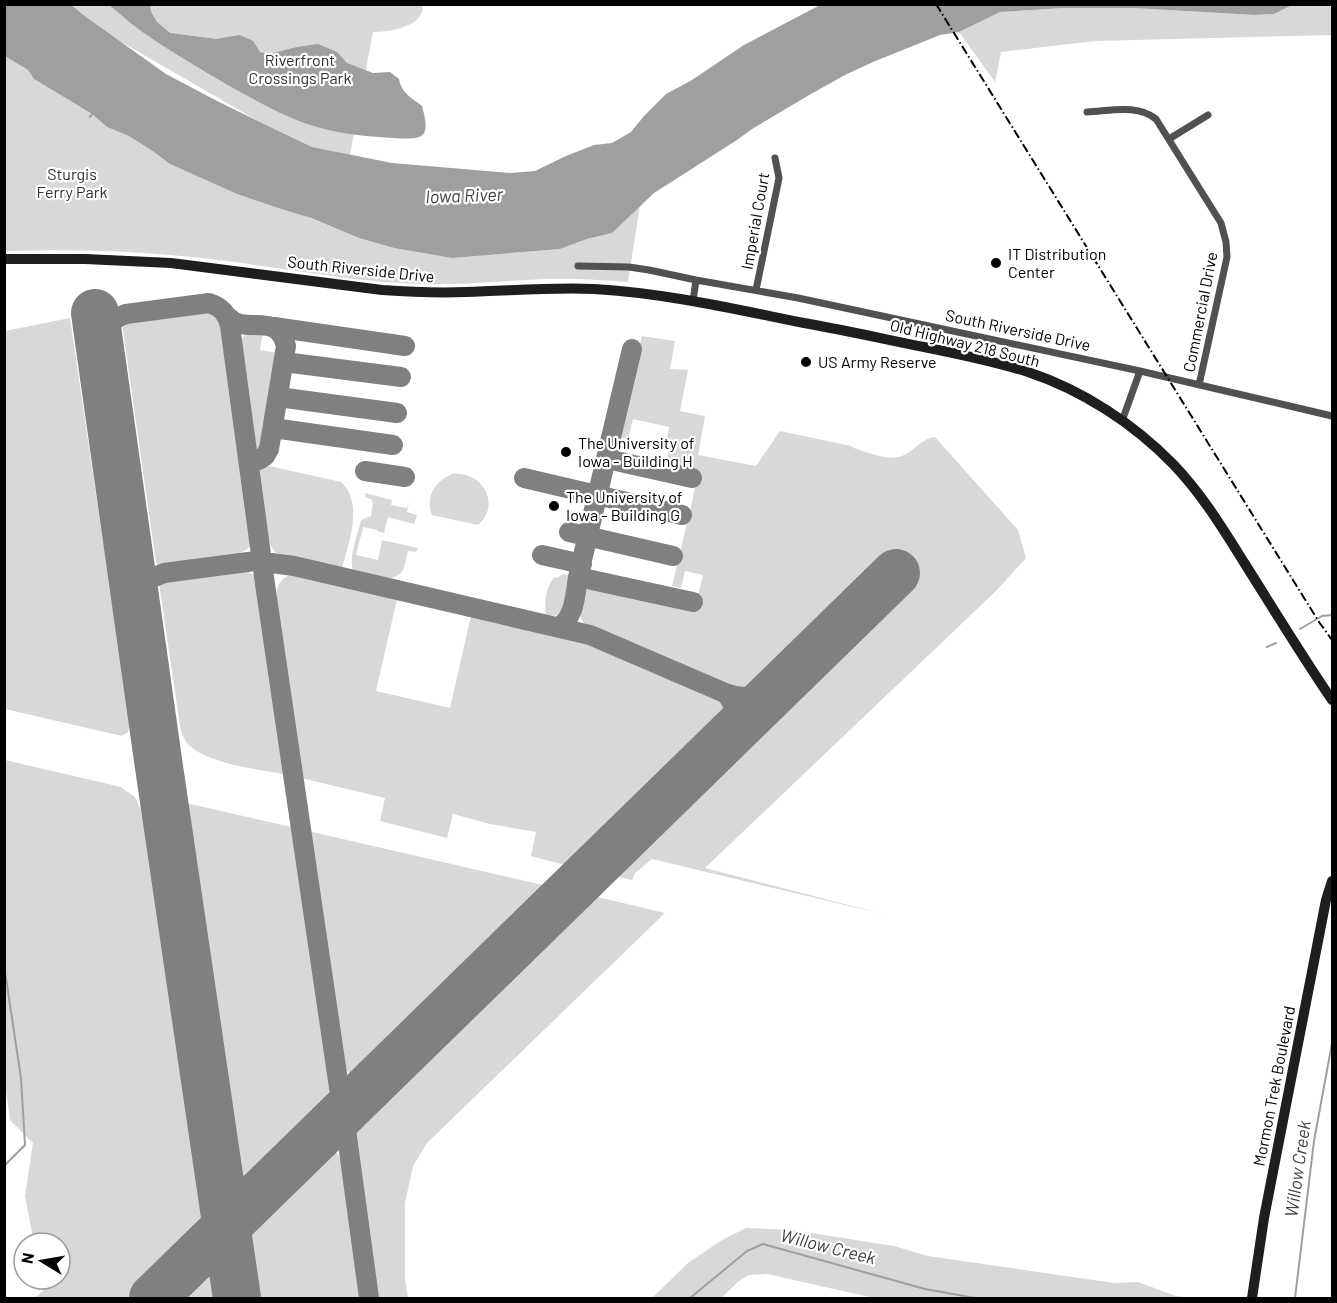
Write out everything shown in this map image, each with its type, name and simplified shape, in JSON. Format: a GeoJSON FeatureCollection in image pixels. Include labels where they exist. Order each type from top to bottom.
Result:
{"type":"FeatureCollection","features":[{"type":"Feature","properties":{"kind":"main road","name":"South Riverside Drive"},"geometry":{"type":"LineString","coordinates":[[4,259],[85,259],[171,263],[409,292],[466,292],[562,287],[669,296],[693,301]]}},
{"type":"Feature","properties":{"kind":"main road","name":"Old Highway 218 South"},"geometry":{"type":"LineString","coordinates":[[693,301],[1007,366],[1029,373],[1097,404],[1122,421],[1172,463],[1202,498],[1332,700]]}},
{"type":"Feature","properties":{"kind":"main road","name":"Mormon Trek Boulevard"},"geometry":{"type":"LineString","coordinates":[[1252,1299],[1264,1218],[1283,1118],[1326,900],[1332,881]]}},
{"type":"Feature","properties":{"kind":"street","name":"Commercial Drive"},"geometry":{"type":"LineString","coordinates":[[1087,112],[1137,110],[1145,111],[1156,119],[1219,219],[1226,242],[1227,257],[1199,385]]}},
{"type":"Feature","properties":{"kind":"street"},"geometry":{"type":"LineString","coordinates":[[1170,140],[1208,115]]}},
{"type":"Feature","properties":{"kind":"street","name":"Imperial Court"},"geometry":{"type":"LineString","coordinates":[[756,290],[779,178],[775,158]]}},
{"type":"Feature","properties":{"kind":"street","name":"South Riverside Drive"},"geometry":{"type":"LineString","coordinates":[[578,266],[629,267],[756,290],[1140,371],[1332,416]]}},
{"type":"Feature","properties":{"kind":"street"},"geometry":{"type":"LineString","coordinates":[[693,301],[696,280]]}},
{"type":"Feature","properties":{"kind":"street"},"geometry":{"type":"LineString","coordinates":[[1122,421],[1140,371]]}},
{"type":"Feature","properties":{"kind":"green space","name":"Riverfront Crossings Park"},"geometry":{"type":"Polygon","coordinates":[[[63,5],[423,5],[421,14],[413,23],[392,30],[373,32],[350,155],[312,147],[253,118],[118,40],[63,5]]]}},
{"type":"Feature","properties":{"kind":"green space"},"geometry":{"type":"Polygon","coordinates":[[[1290,6],[1332,6],[1332,35],[1095,41],[1001,52],[995,82],[959,32],[1000,12],[1064,8],[1133,8],[1255,15],[1273,14],[1290,6]]]}},
{"type":"Feature","properties":{"kind":"green space","name":"Sturgis Ferry Park"},"geometry":{"type":"Polygon","coordinates":[[[6,56],[28,70],[34,79],[92,114],[107,127],[129,136],[170,164],[237,194],[295,212],[359,238],[394,248],[452,258],[560,249],[612,233],[640,205],[628,282],[556,279],[418,284],[352,279],[159,254],[5,251],[4,62],[6,56]]]}},
{"type":"Feature","properties":{"kind":"green space"},"geometry":{"type":"Polygon","coordinates":[[[201,311],[217,316],[226,341],[251,515],[252,541],[246,550],[225,558],[162,567],[156,563],[122,323],[131,319],[201,311]]]}},
{"type":"Feature","properties":{"kind":"green space"},"geometry":{"type":"Polygon","coordinates":[[[70,318],[130,725],[128,732],[122,736],[5,709],[5,331],[70,318]]]}},
{"type":"Feature","properties":{"kind":"green space"},"geometry":{"type":"Polygon","coordinates":[[[263,330],[260,350],[279,353],[265,445],[262,451],[257,453],[253,447],[239,348],[245,335],[263,330]]]}},
{"type":"Feature","properties":{"kind":"green space"},"geometry":{"type":"Polygon","coordinates":[[[642,336],[675,341],[670,369],[688,370],[680,411],[705,416],[698,455],[756,466],[780,431],[894,458],[910,452],[919,444],[935,437],[1018,530],[1026,558],[997,590],[705,868],[887,915],[652,859],[635,873],[632,880],[605,874],[912,572],[895,554],[761,686],[751,688],[739,688],[726,684],[584,623],[579,612],[580,591],[592,589],[694,612],[703,575],[685,571],[681,588],[672,586],[699,472],[666,464],[669,449],[665,448],[669,427],[633,419],[628,439],[618,437],[642,336]]]}},
{"type":"Feature","properties":{"kind":"green space"},"geometry":{"type":"Polygon","coordinates":[[[265,465],[341,482],[348,491],[352,501],[353,523],[342,568],[276,553],[270,543],[265,525],[257,475],[258,469],[265,465]]]}},
{"type":"Feature","properties":{"kind":"green space"},"geometry":{"type":"Polygon","coordinates":[[[452,474],[472,477],[485,490],[488,508],[485,517],[478,525],[432,515],[430,502],[433,490],[436,485],[452,474]]]}},
{"type":"Feature","properties":{"kind":"green space"},"geometry":{"type":"Polygon","coordinates":[[[365,493],[392,500],[391,505],[407,508],[409,502],[407,512],[417,515],[414,524],[388,517],[384,533],[363,527],[356,555],[378,560],[382,540],[418,548],[416,552],[408,551],[405,565],[399,575],[380,578],[353,571],[352,553],[361,520],[371,516],[373,503],[371,499],[366,498],[365,493]]]}},
{"type":"Feature","properties":{"kind":"green space"},"geometry":{"type":"Polygon","coordinates":[[[244,570],[254,575],[261,590],[289,775],[235,765],[207,756],[187,743],[180,728],[159,583],[162,580],[174,578],[244,570]]]}},
{"type":"Feature","properties":{"kind":"green space"},"geometry":{"type":"Polygon","coordinates":[[[564,574],[571,576],[572,580],[566,608],[555,616],[546,615],[547,590],[554,577],[557,578],[564,574]]]}},
{"type":"Feature","properties":{"kind":"green space"},"geometry":{"type":"Polygon","coordinates":[[[289,575],[397,599],[376,691],[450,708],[471,616],[595,645],[717,698],[726,708],[726,722],[576,868],[531,856],[536,832],[490,824],[453,814],[447,838],[380,821],[385,798],[301,778],[276,610],[278,586],[289,575]]]}},
{"type":"Feature","properties":{"kind":"green space"},"geometry":{"type":"Polygon","coordinates":[[[5,760],[121,787],[135,797],[143,815],[210,1226],[136,1298],[35,1298],[43,1291],[72,1291],[72,1231],[32,1231],[25,1196],[33,1143],[10,1120],[5,1083],[5,760]]]}},
{"type":"Feature","properties":{"kind":"green space"},"geometry":{"type":"Polygon","coordinates":[[[186,803],[296,828],[334,1089],[334,1099],[329,1104],[331,1107],[239,1198],[208,954],[186,803]]]}},
{"type":"Feature","properties":{"kind":"green space"},"geometry":{"type":"Polygon","coordinates":[[[308,831],[556,888],[366,1073],[362,1075],[360,1073],[357,1077],[346,1069],[340,1050],[308,831]]]}},
{"type":"Feature","properties":{"kind":"green space"},"geometry":{"type":"Polygon","coordinates":[[[585,894],[665,913],[427,1143],[413,1166],[405,1203],[405,1279],[408,1298],[375,1298],[352,1138],[352,1128],[357,1122],[355,1120],[357,1116],[585,894]]]}},
{"type":"Feature","properties":{"kind":"green space"},"geometry":{"type":"Polygon","coordinates":[[[329,1150],[336,1152],[339,1156],[346,1177],[363,1298],[253,1298],[243,1228],[319,1154],[329,1150]]]}},
{"type":"Feature","properties":{"kind":"green space"},"geometry":{"type":"Polygon","coordinates":[[[746,1228],[792,1230],[894,1246],[928,1256],[1114,1283],[1138,1282],[1176,1296],[1198,1298],[874,1298],[767,1274],[749,1275],[721,1298],[652,1298],[688,1263],[722,1240],[746,1228]]]}},
{"type":"Feature","properties":{"kind":"green space"},"geometry":{"type":"Polygon","coordinates":[[[214,1256],[220,1298],[171,1298],[214,1256]]]}},
{"type":"Feature","properties":{"kind":"water","name":"Iowa River"},"geometry":{"type":"Polygon","coordinates":[[[5,4],[71,5],[166,74],[312,147],[392,163],[510,173],[535,171],[594,145],[612,143],[631,132],[666,94],[692,80],[744,45],[820,5],[1299,5],[1290,6],[1274,14],[1255,15],[1133,8],[1064,8],[1000,12],[959,32],[940,35],[873,62],[811,94],[752,129],[654,193],[612,233],[560,249],[452,258],[394,248],[359,238],[311,218],[237,194],[170,164],[129,136],[107,127],[92,114],[34,79],[28,70],[5,56],[5,4]]]}},
{"type":"Feature","properties":{"kind":"water"},"geometry":{"type":"Polygon","coordinates":[[[109,5],[150,5],[157,22],[170,33],[216,39],[240,35],[253,41],[260,52],[269,54],[318,44],[337,52],[347,63],[373,73],[390,72],[399,79],[405,92],[422,106],[425,131],[418,137],[404,139],[376,137],[326,129],[293,119],[226,84],[183,58],[141,31],[109,5]]]}},
{"type":"Feature","properties":{"kind":"waterway"},"geometry":{"type":"LineString","coordinates":[[1300,629],[1322,616],[1332,615]]}},
{"type":"Feature","properties":{"kind":"waterway"},"geometry":{"type":"LineString","coordinates":[[1267,647],[1276,643]]}},
{"type":"Feature","properties":{"kind":"waterway"},"geometry":{"type":"LineString","coordinates":[[4,965],[21,1078],[25,1145],[4,1166]]}},
{"type":"Feature","properties":{"kind":"waterway","name":"Willow Creek"},"geometry":{"type":"LineString","coordinates":[[1295,1298],[1314,1141],[1332,1043]]}},
{"type":"Feature","properties":{"kind":"waterway","name":"Willow Creek"},"geometry":{"type":"LineString","coordinates":[[690,1298],[747,1251],[763,1244],[925,1289],[975,1298]]}},
{"type":"Feature","properties":{"kind":"taxiway"},"geometry":{"type":"LineString","coordinates":[[100,347],[107,326],[126,314],[209,303],[223,311],[230,326],[265,584],[341,1101],[340,1110],[335,1119],[287,1166]]}},
{"type":"Feature","properties":{"kind":"taxiway"},"geometry":{"type":"LineString","coordinates":[[228,317],[235,322],[276,329],[282,335],[286,346],[269,449],[259,460],[248,454]]}},
{"type":"Feature","properties":{"kind":"taxiway"},"geometry":{"type":"LineString","coordinates":[[274,327],[405,346]]}},
{"type":"Feature","properties":{"kind":"taxiway"},"geometry":{"type":"LineString","coordinates":[[558,627],[568,618],[573,606],[632,349]]}},
{"type":"Feature","properties":{"kind":"taxiway"},"geometry":{"type":"LineString","coordinates":[[284,362],[401,377]]}},
{"type":"Feature","properties":{"kind":"taxiway"},"geometry":{"type":"LineString","coordinates":[[278,397],[397,413]]}},
{"type":"Feature","properties":{"kind":"taxiway"},"geometry":{"type":"LineString","coordinates":[[273,428],[393,445]]}},
{"type":"Feature","properties":{"kind":"taxiway"},"geometry":{"type":"LineString","coordinates":[[607,459],[692,478]]}},
{"type":"Feature","properties":{"kind":"taxiway"},"geometry":{"type":"LineString","coordinates":[[365,471],[405,477]]}},
{"type":"Feature","properties":{"kind":"taxiway"},"geometry":{"type":"LineString","coordinates":[[524,478],[682,515]]}},
{"type":"Feature","properties":{"kind":"taxiway"},"geometry":{"type":"LineString","coordinates":[[569,532],[673,556]]}},
{"type":"Feature","properties":{"kind":"taxiway"},"geometry":{"type":"LineString","coordinates":[[542,555],[582,564]]}},
{"type":"Feature","properties":{"kind":"taxiway"},"geometry":{"type":"LineString","coordinates":[[138,610],[139,594],[145,584],[164,573],[256,561],[294,566],[590,635],[725,693],[747,697],[773,689],[828,638]]}},
{"type":"Feature","properties":{"kind":"taxiway"},"geometry":{"type":"LineString","coordinates":[[578,577],[693,602]]}},
{"type":"Feature","properties":{"kind":"taxiway"},"geometry":{"type":"LineString","coordinates":[[680,782],[732,730],[735,719],[734,708],[725,693]]}},
{"type":"Feature","properties":{"kind":"taxiway"},"geometry":{"type":"LineString","coordinates":[[387,1068],[424,1032]]}},
{"type":"Feature","properties":{"kind":"taxiway"},"geometry":{"type":"LineString","coordinates":[[369,1298],[345,1122],[349,1110],[399,1061]]}},
{"type":"Feature","properties":{"kind":"runway"},"geometry":{"type":"LineString","coordinates":[[95,313],[237,1298]]}},
{"type":"Feature","properties":{"kind":"runway"},"geometry":{"type":"LineString","coordinates":[[153,1298],[896,573]]}},
{"type":"Feature","properties":{"kind":"railway"},"geometry":{"type":"LineString","coordinates":[[936,4],[1332,640]]}},
{"type":"Feature","properties":{"kind":"place","name":"IT Distribution Center"},"geometry":{"type":"Point","coordinates":[996,263]}},
{"type":"Feature","properties":{"kind":"place","name":"US Army Reserve"},"geometry":{"type":"Point","coordinates":[806,362]}},
{"type":"Feature","properties":{"kind":"place","name":"The University of Iowa - Building H"},"geometry":{"type":"Point","coordinates":[566,452]}},
{"type":"Feature","properties":{"kind":"place","name":"The University of Iowa - Building G"},"geometry":{"type":"Point","coordinates":[554,506]}}]}
